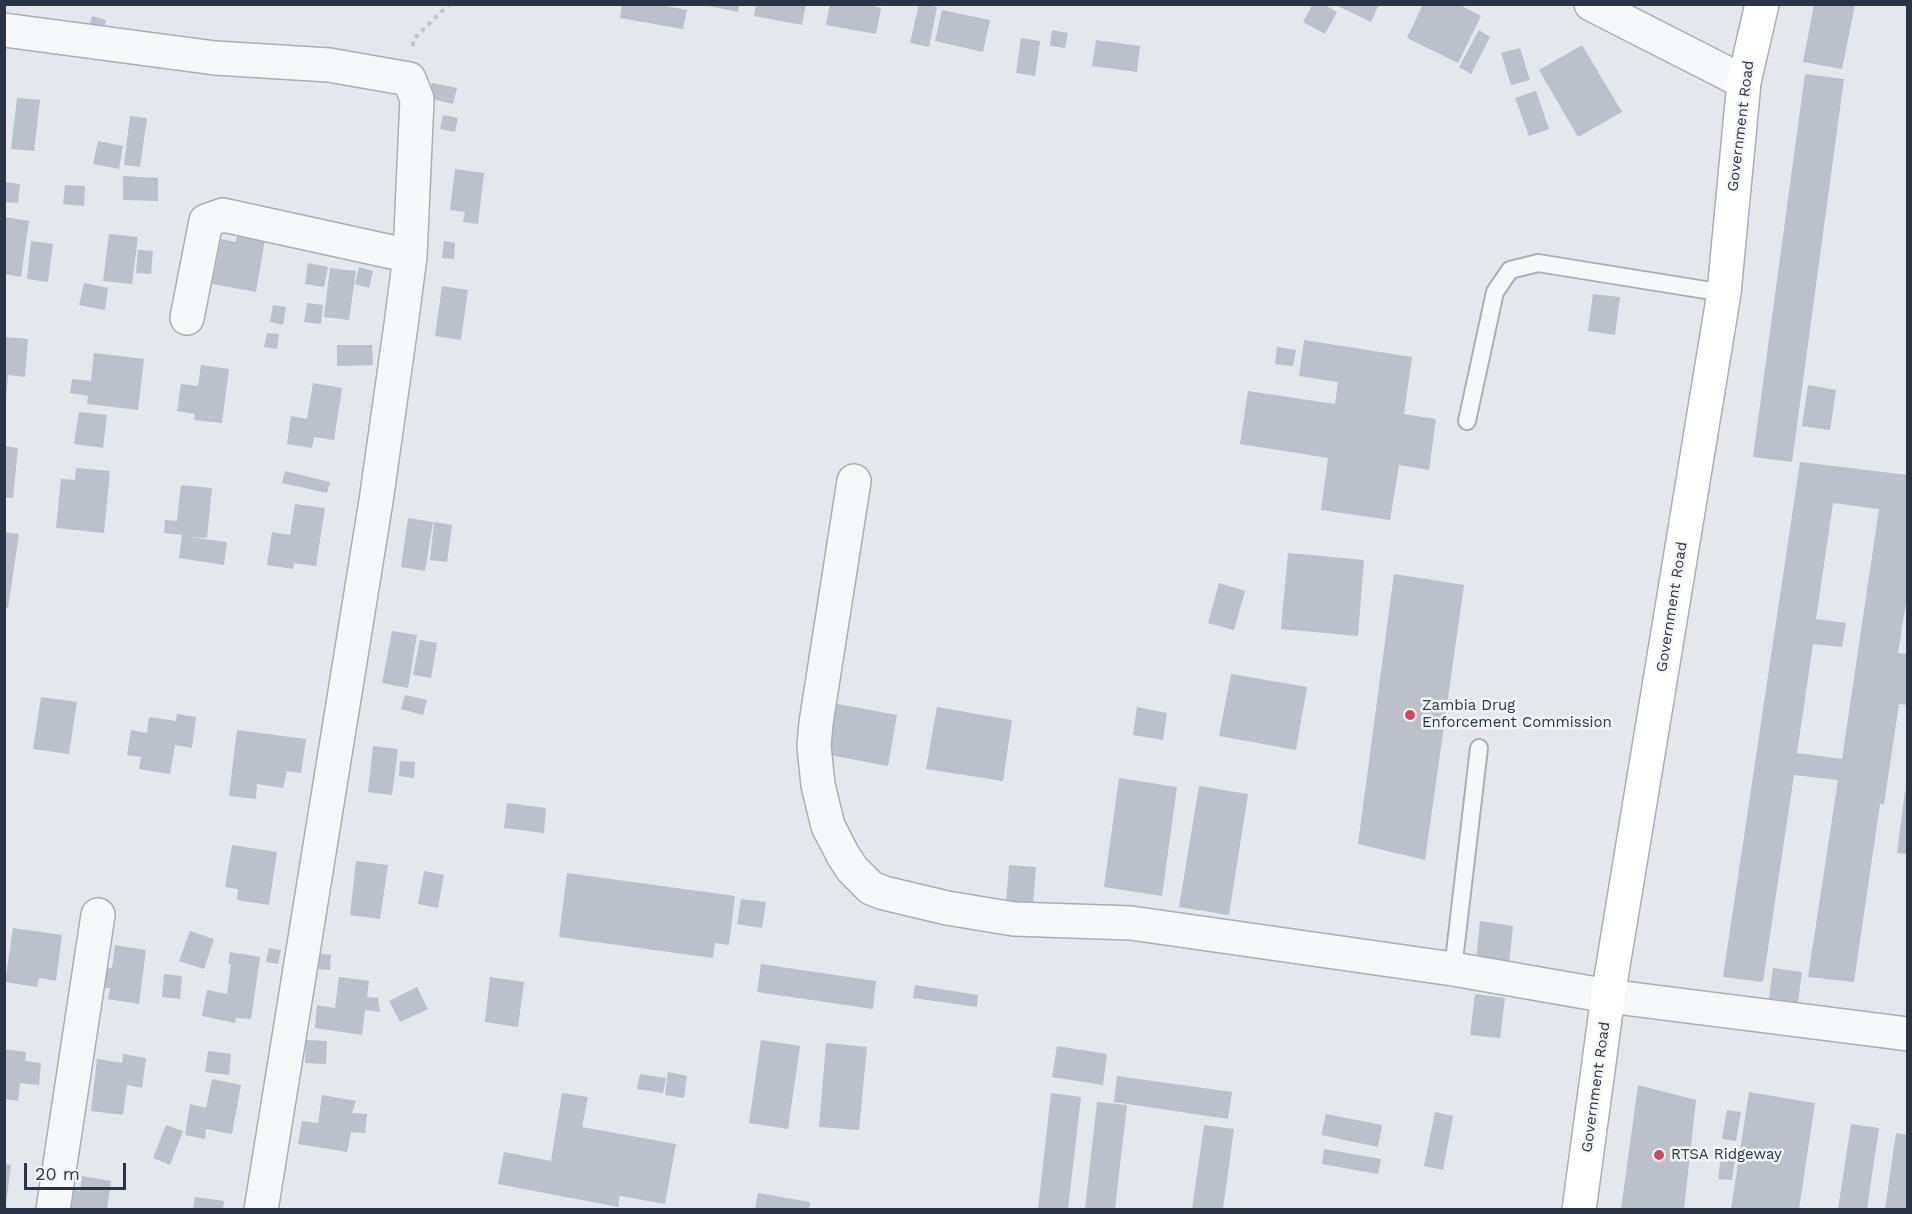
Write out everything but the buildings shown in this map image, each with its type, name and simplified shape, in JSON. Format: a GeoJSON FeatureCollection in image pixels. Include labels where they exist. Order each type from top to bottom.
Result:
{"type":"FeatureCollection","features":[{"type":"Feature","properties":{"kind":"main road","name":"Government Road"},"geometry":{"type":"LineString","coordinates":[[1579,1209],[1608,996],[1724,293],[1744,82],[1762,4]]}},
{"type":"Feature","properties":{"kind":"street"},"geometry":{"type":"LineString","coordinates":[[1590,4],[1744,82]]}},
{"type":"Feature","properties":{"kind":"street"},"geometry":{"type":"LineString","coordinates":[[4,30],[215,58],[329,65],[409,79],[417,99],[410,256],[376,501],[261,1209]]}},
{"type":"Feature","properties":{"kind":"street"},"geometry":{"type":"LineString","coordinates":[[188,318],[206,222],[223,214],[410,256]]}},
{"type":"Feature","properties":{"kind":"street"},"geometry":{"type":"LineString","coordinates":[[854,481],[814,746],[818,785],[828,826],[847,862],[871,888],[947,908],[1014,919],[1117,921],[1453,969],[1608,996],[1908,1034]]}},
{"type":"Feature","properties":{"kind":"street"},"geometry":{"type":"LineString","coordinates":[[53,1209],[98,915]]}},
{"type":"Feature","properties":{"kind":"lane"},"geometry":{"type":"LineString","coordinates":[[1467,421],[1495,292],[1510,270],[1538,263],[1724,293]]}},
{"type":"Feature","properties":{"kind":"lane"},"geometry":{"type":"LineString","coordinates":[[1453,969],[1479,748]]}},
{"type":"Feature","properties":{"kind":"path"},"geometry":{"type":"LineString","coordinates":[[409,79],[413,40],[449,4]]}},
{"type":"Feature","properties":{"kind":"place","name":"Zambia Drug Enforcement Commission"},"geometry":{"type":"Point","coordinates":[1410,715]}},
{"type":"Feature","properties":{"kind":"place","name":"RTSA Ridgeway"},"geometry":{"type":"Point","coordinates":[1659,1155]}}]}
